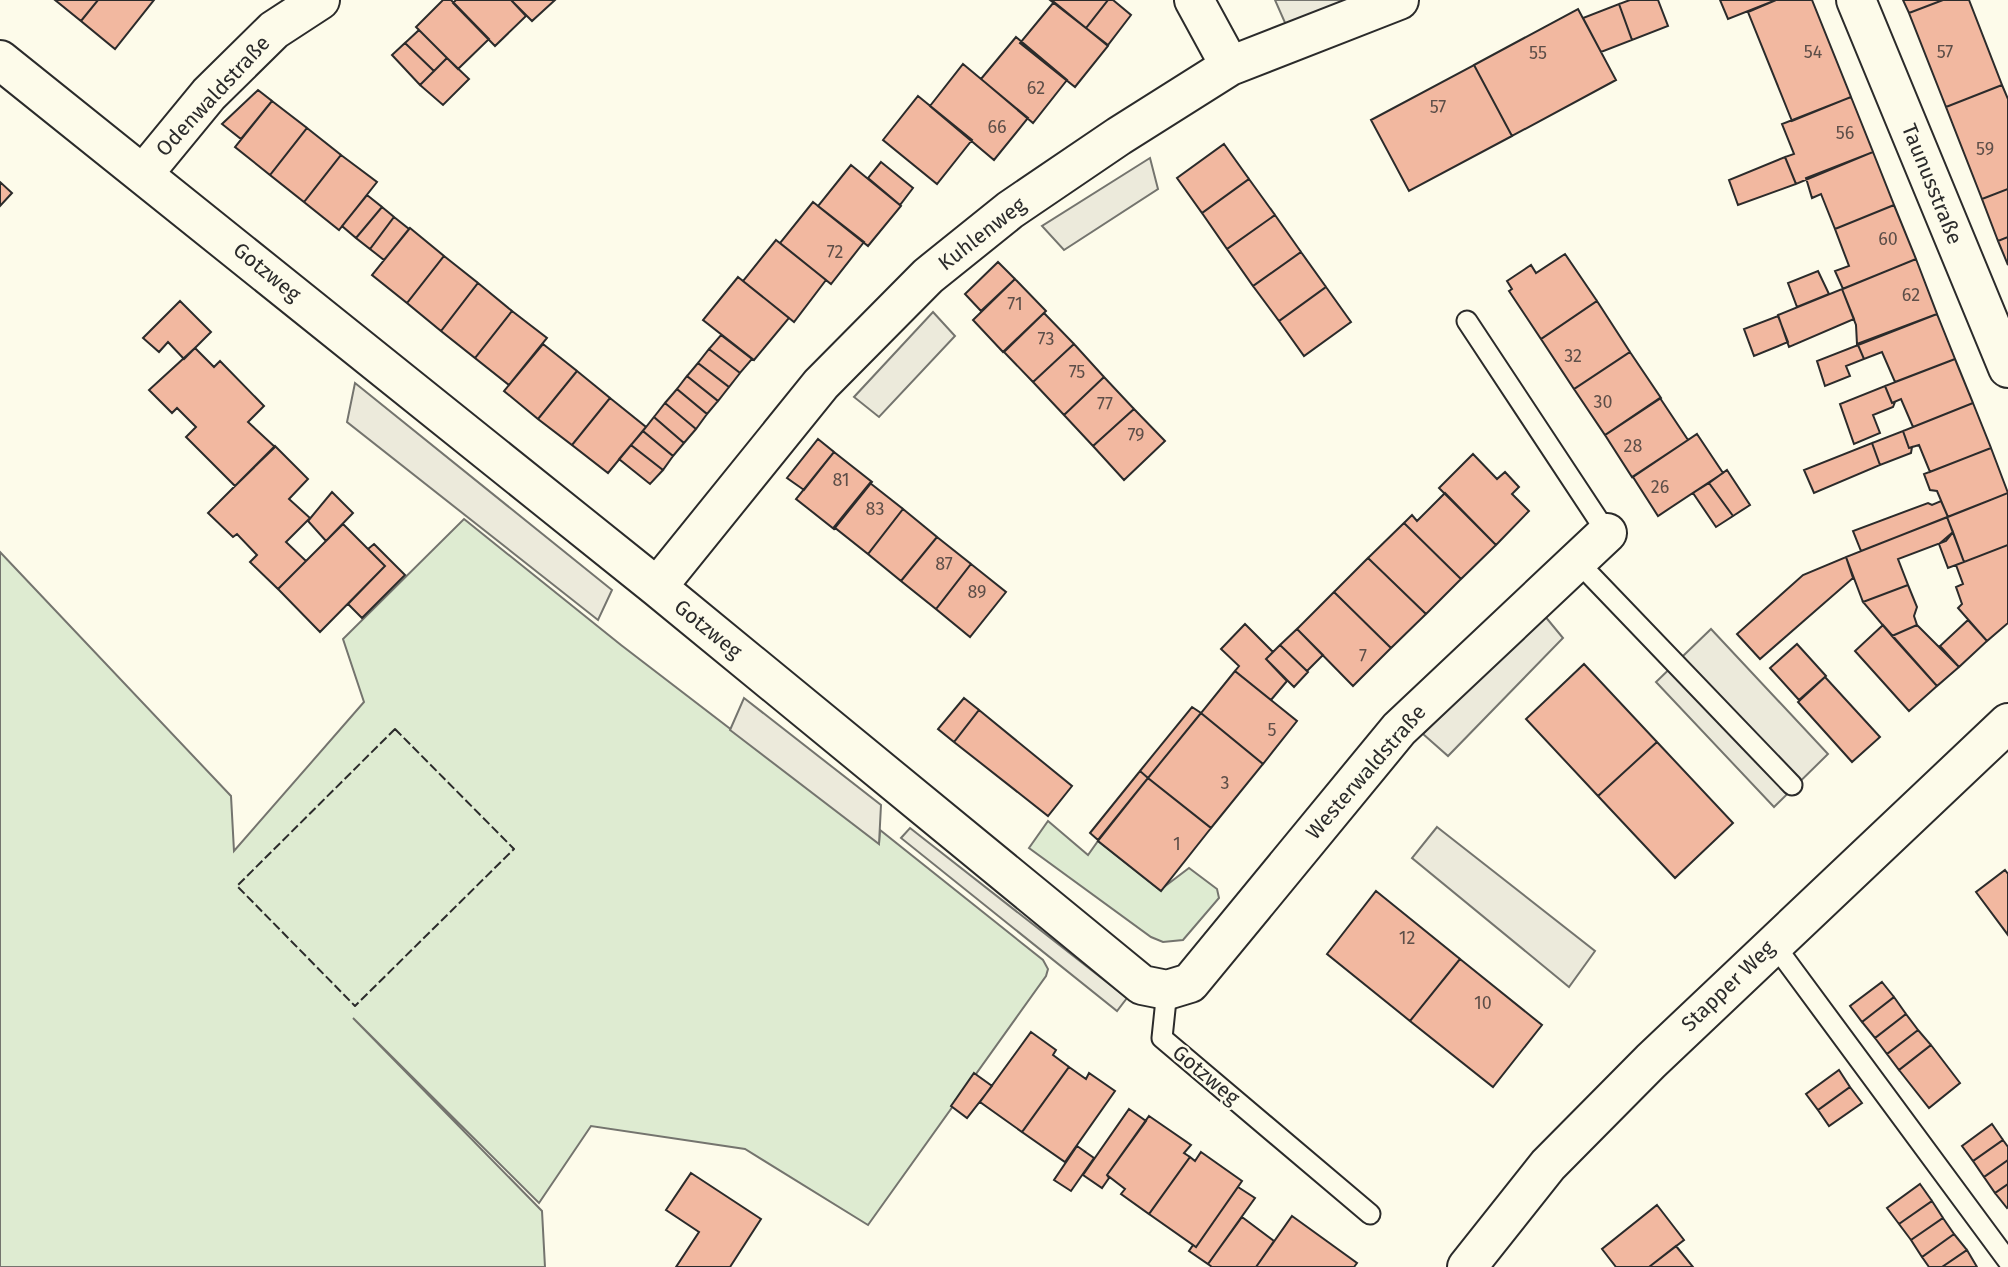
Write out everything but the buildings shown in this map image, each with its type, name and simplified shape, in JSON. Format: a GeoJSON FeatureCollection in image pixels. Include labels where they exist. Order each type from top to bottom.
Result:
{"type":"FeatureCollection","features":[{"type":"Feature","properties":{"kind":"street","name":"Odenwaldstraße"},"geometry":{"type":"LineString","coordinates":[[144,173],[209,94],[274,30],[320,0]]}},
{"type":"Feature","properties":{"kind":"street"},"geometry":{"type":"LineString","coordinates":[[1194,0],[1230,66]]}},
{"type":"Feature","properties":{"kind":"street","name":"Kuhlenweg"},"geometry":{"type":"LineString","coordinates":[[657,587],[821,384],[928,276],[1010,210],[1119,136],[1230,66],[1399,0]]}},
{"type":"Feature","properties":{"kind":"street","name":"Taunusstraße"},"geometry":{"type":"LineString","coordinates":[[1856,0],[2008,368]]}},
{"type":"Feature","properties":{"kind":"street","name":"Gotzweg"},"geometry":{"type":"LineString","coordinates":[[0,61],[144,173],[657,587],[1122,970],[1142,985],[1167,990]]}},
{"type":"Feature","properties":{"kind":"street","name":"Westerwaldstraße"},"geometry":{"type":"LineString","coordinates":[[1167,990],[1190,983],[1399,729],[1607,533]]}},
{"type":"Feature","properties":{"kind":"street","name":"Stapper Weg"},"geometry":{"type":"LineString","coordinates":[[1467,1267],[1548,1165],[1773,943],[2008,723]]}},
{"type":"Feature","properties":{"kind":"lane","name":"Westerwaldstraße"},"geometry":{"type":"LineString","coordinates":[[1467,321],[1607,533]]}},
{"type":"Feature","properties":{"kind":"lane"},"geometry":{"type":"LineString","coordinates":[[1577,561],[1792,785]]}},
{"type":"Feature","properties":{"kind":"lane"},"geometry":{"type":"LineString","coordinates":[[1773,943],[2008,1261]]}},
{"type":"Feature","properties":{"kind":"lane","name":"Gotzweg"},"geometry":{"type":"LineString","coordinates":[[1167,990],[1162,1038],[1370,1214]]}},
{"type":"Feature","properties":{"kind":"green space"},"geometry":{"type":"Polygon","coordinates":[[[464,519],[621,645],[879,843],[880,830],[1043,960],[1048,969],[1046,976],[868,1225],[745,1149],[591,1126],[539,1203],[353,1018],[542,1211],[545,1267],[0,1267],[0,552],[231,796],[234,851],[364,702],[343,639],[464,519]]]}},
{"type":"Feature","properties":{"kind":"green space"},"geometry":{"type":"Polygon","coordinates":[[[1048,821],[1088,855],[1098,841],[1160,890],[1189,868],[1217,889],[1219,898],[1183,940],[1163,942],[1151,937],[1029,848],[1048,821]]]}},
{"type":"Feature","properties":{"kind":"shaded area"},"geometry":{"type":"Polygon","coordinates":[[[1275,0],[1348,0],[1286,25],[1275,0]]]}},
{"type":"Feature","properties":{"kind":"shaded area"},"geometry":{"type":"Polygon","coordinates":[[[1150,158],[1158,189],[1064,250],[1042,226],[1150,158]]]}},
{"type":"Feature","properties":{"kind":"shaded area"},"geometry":{"type":"Polygon","coordinates":[[[933,312],[955,336],[879,417],[854,397],[933,312]]]}},
{"type":"Feature","properties":{"kind":"shaded area"},"geometry":{"type":"Polygon","coordinates":[[[355,383],[612,590],[598,620],[347,422],[355,383]]]}},
{"type":"Feature","properties":{"kind":"shaded area"},"geometry":{"type":"Polygon","coordinates":[[[1544,615],[1563,638],[1448,756],[1423,734],[1544,615]]]}},
{"type":"Feature","properties":{"kind":"shaded area"},"geometry":{"type":"Polygon","coordinates":[[[1711,629],[1828,754],[1774,807],[1656,682],[1711,629]]]}},
{"type":"Feature","properties":{"kind":"shaded area"},"geometry":{"type":"Polygon","coordinates":[[[744,698],[881,805],[879,844],[730,730],[744,698]]]}},
{"type":"Feature","properties":{"kind":"shaded area"},"geometry":{"type":"Polygon","coordinates":[[[1437,827],[1595,951],[1569,987],[1412,858],[1437,827]]]}},
{"type":"Feature","properties":{"kind":"shaded area"},"geometry":{"type":"Polygon","coordinates":[[[910,828],[1127,998],[1117,1011],[901,838],[910,828]]]}},
{"type":"Feature","properties":{"kind":"fence"},"geometry":{"type":"LineString","coordinates":[[395,729],[514,849],[355,1006],[237,886],[395,729]]}}]}
